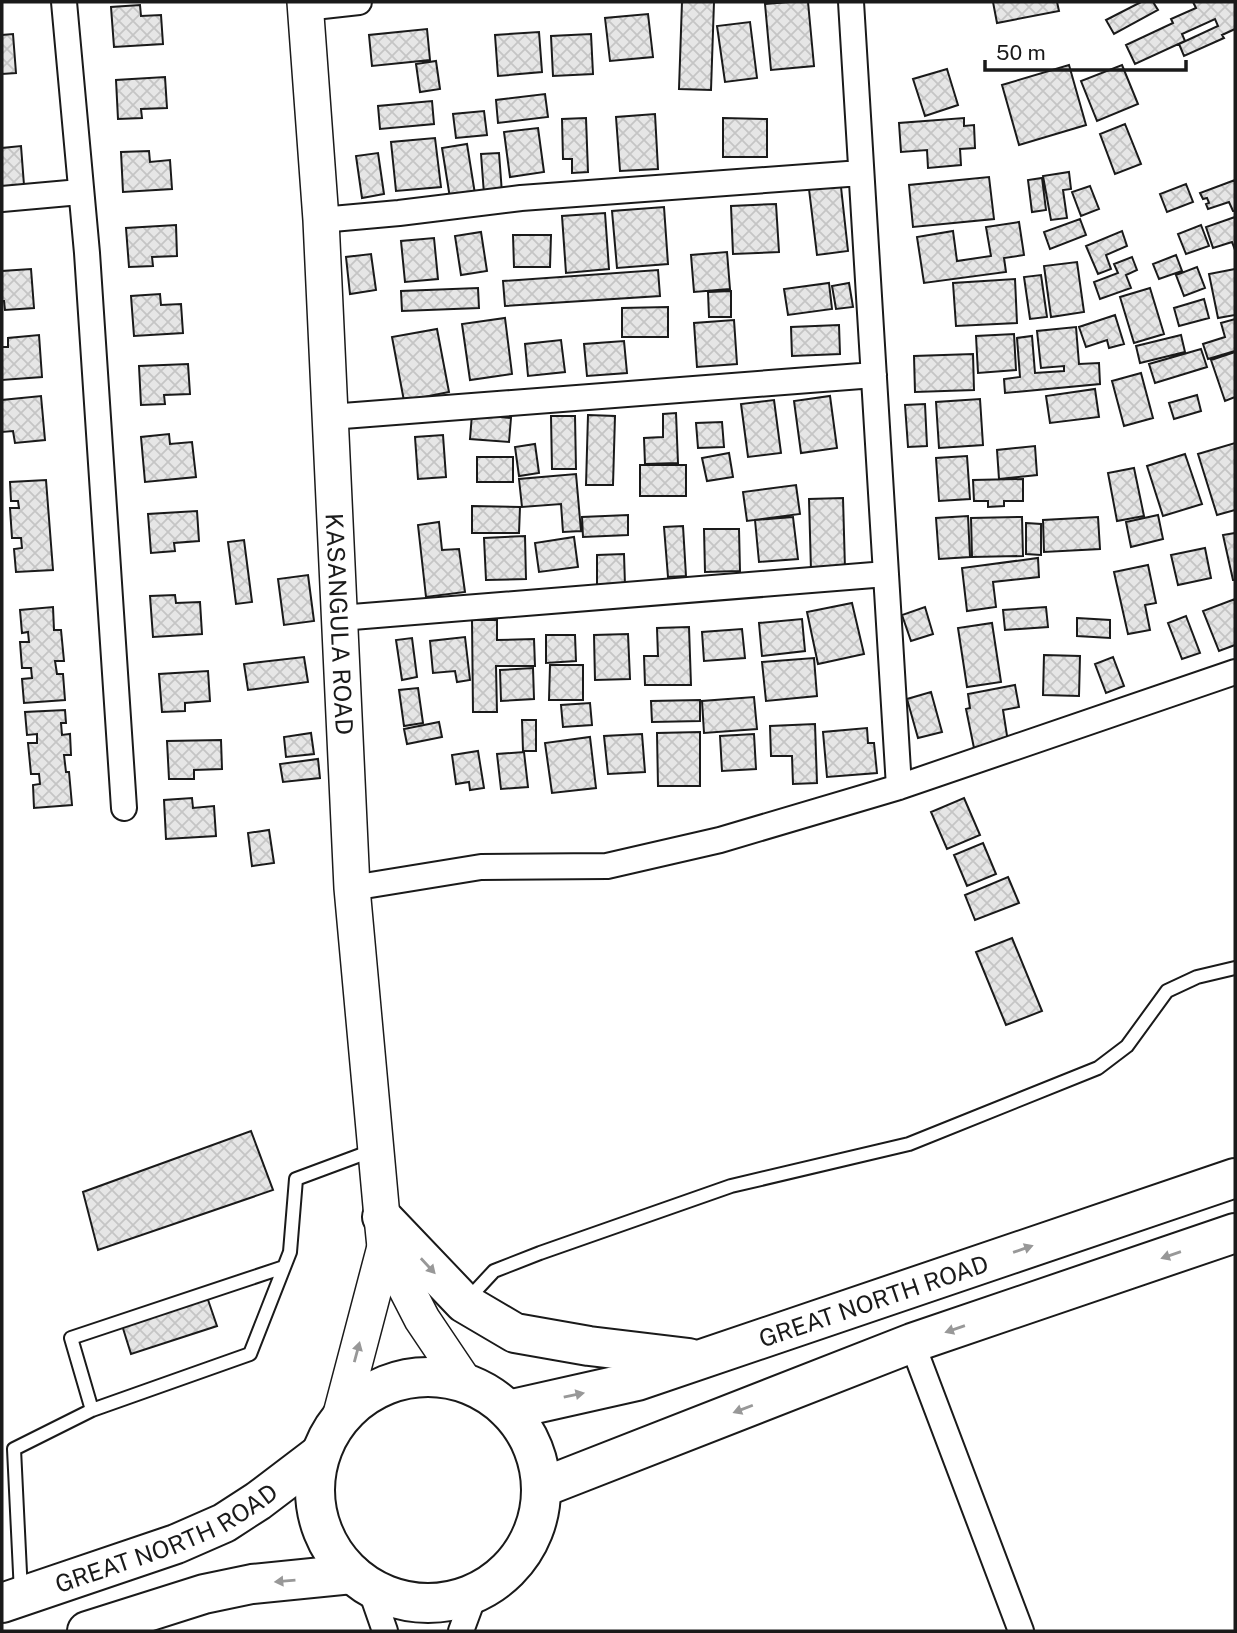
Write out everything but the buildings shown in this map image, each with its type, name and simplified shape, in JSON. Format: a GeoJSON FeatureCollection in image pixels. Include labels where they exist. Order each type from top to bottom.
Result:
{"type":"FeatureCollection","features":[{"type":"Feature","properties":{"kind":"main road","name":"KASANGULA ROAD"},"geometry":{"type":"LineString","coordinates":[[305,5],[321,220],[352,888],[384,1232],[422,1319],[465,1383]]}},
{"type":"Feature","properties":{"kind":"main road","name":"GREAT NORTH ROAD"},"geometry":{"type":"LineString","coordinates":[[508,1410],[636,1381],[703,1360],[1235,1178]]}},
{"type":"Feature","properties":{"kind":"main road","name":"KASANGULA ROAD"},"geometry":{"type":"LineString","coordinates":[[340,1418],[384,1232]]}},
{"type":"Feature","properties":{"kind":"main road"},"geometry":{"type":"LineString","coordinates":[[384,1232],[464,1303],[515,1333],[589,1346],[703,1360]]}},
{"type":"Feature","properties":{"kind":"main road"},"geometry":{"type":"LineString","coordinates":[[541,1488],[912,1343],[1235,1233]]}},
{"type":"Feature","properties":{"kind":"main road"},"geometry":{"type":"LineString","coordinates":[[422,1376],[465,1383],[487,1394],[508,1410],[522,1427],[532,1446],[539,1467],[541,1488],[536,1521],[524,1551],[510,1568],[475,1593],[455,1601],[433,1603],[390,1597],[361,1581],[332,1549],[318,1519],[315,1498],[315,1476],[320,1454],[328,1435],[354,1403],[387,1383],[422,1376]]}},
{"type":"Feature","properties":{"kind":"main road","name":"GREAT NORTH ROAD"},"geometry":{"type":"LineString","coordinates":[[11,1600],[176,1544],[223,1523],[258,1501],[320,1454]]}},
{"type":"Feature","properties":{"kind":"main road"},"geometry":{"type":"LineString","coordinates":[[87,1631],[204,1594],[252,1584],[361,1581]]}},
{"type":"Feature","properties":{"kind":"street"},"geometry":{"type":"LineString","coordinates":[[65,2],[97,397],[124,808]]}},
{"type":"Feature","properties":{"kind":"street"},"geometry":{"type":"LineString","coordinates":[[305,5],[359,2]]}},
{"type":"Feature","properties":{"kind":"street"},"geometry":{"type":"LineString","coordinates":[[851,2],[899,787]]}},
{"type":"Feature","properties":{"kind":"street"},"geometry":{"type":"LineString","coordinates":[[321,220],[520,198],[862,173]]}},
{"type":"Feature","properties":{"kind":"street"},"geometry":{"type":"LineString","coordinates":[[2,199],[80,192]]}},
{"type":"Feature","properties":{"kind":"street"},"geometry":{"type":"LineString","coordinates":[[330,417],[874,375]]}},
{"type":"Feature","properties":{"kind":"street"},"geometry":{"type":"LineString","coordinates":[[340,618],[886,574]]}},
{"type":"Feature","properties":{"kind":"street"},"geometry":{"type":"LineString","coordinates":[[352,888],[481,867],[607,866],[720,840],[899,787],[1235,672]]}},
{"type":"Feature","properties":{"kind":"street"},"geometry":{"type":"LineString","coordinates":[[912,1343],[1021,1631]]}},
{"type":"Feature","properties":{"kind":"street"},"geometry":{"type":"LineString","coordinates":[[361,1581],[386,1631]]}},
{"type":"Feature","properties":{"kind":"street"},"geometry":{"type":"LineString","coordinates":[[460,1631],[475,1593]]}},
{"type":"Feature","properties":{"kind":"lane"},"geometry":{"type":"LineString","coordinates":[[464,1303],[494,1271],[540,1253],[731,1186],[909,1144],[1098,1068],[1127,1046],[1167,991],[1197,977],[1235,968]]}},
{"type":"Feature","properties":{"kind":"lane"},"geometry":{"type":"LineString","coordinates":[[11,1600],[13,1449],[92,1410],[250,1354],[290,1252],[296,1179],[376,1149]]}},
{"type":"Feature","properties":{"kind":"lane"},"geometry":{"type":"LineString","coordinates":[[92,1410],[71,1338],[284,1267]]}}]}
